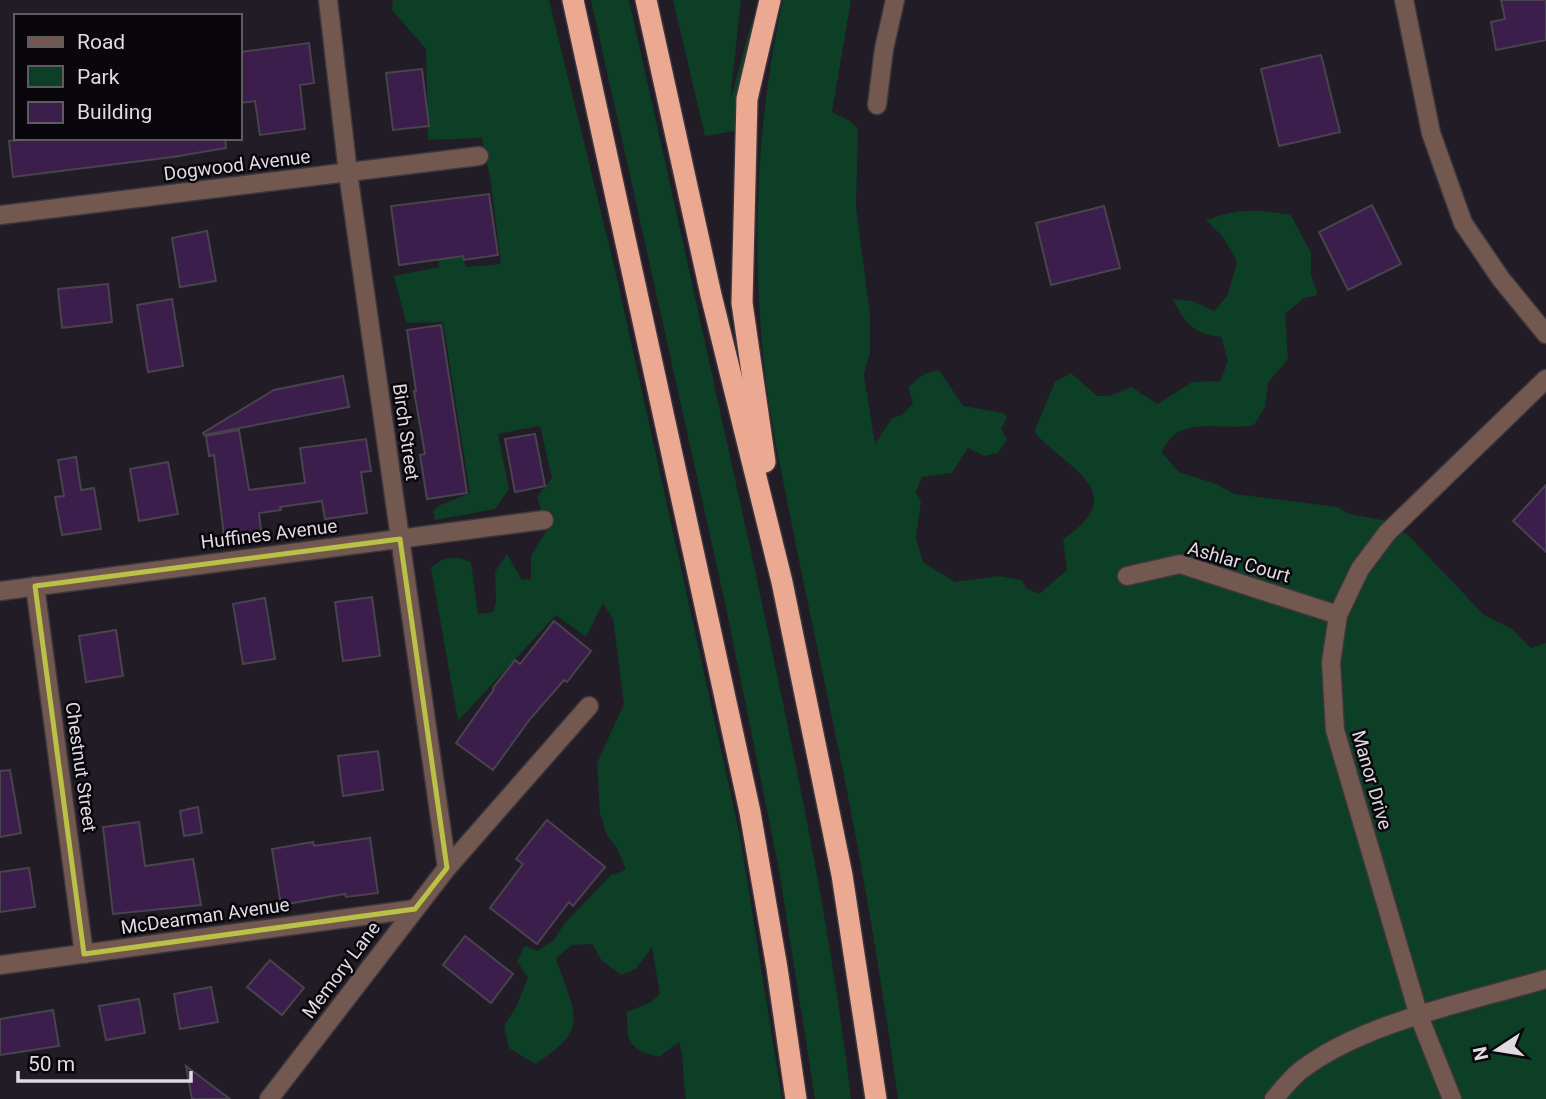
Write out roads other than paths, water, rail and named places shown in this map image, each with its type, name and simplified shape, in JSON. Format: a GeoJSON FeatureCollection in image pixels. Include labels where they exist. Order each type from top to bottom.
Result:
{"type":"FeatureCollection","features":[{"type":"Feature","properties":{"kind":"highway"},"geometry":{"type":"LineString","coordinates":[[573,0],[747,799],[777,968],[796,1099]]}},
{"type":"Feature","properties":{"kind":"highway"},"geometry":{"type":"LineString","coordinates":[[646,0],[711,295],[782,582],[842,875],[876,1099]]}},
{"type":"Feature","properties":{"kind":"highway"},"geometry":{"type":"LineString","coordinates":[[770,0],[747,99],[742,303],[782,582]]}},
{"type":"Feature","properties":{"kind":"street","name":"Birch Street"},"geometry":{"type":"LineString","coordinates":[[328,0],[348,173],[447,868]]}},
{"type":"Feature","properties":{"kind":"street"},"geometry":{"type":"LineString","coordinates":[[877,105],[884,50],[895,0]]}},
{"type":"Feature","properties":{"kind":"street"},"geometry":{"type":"LineString","coordinates":[[1404,0],[1431,133],[1463,223],[1501,279],[1546,334]]}},
{"type":"Feature","properties":{"kind":"street","name":"Dogwood Avenue"},"geometry":{"type":"LineString","coordinates":[[0,215],[479,156]]}},
{"type":"Feature","properties":{"kind":"street","name":"Manor Drive"},"geometry":{"type":"LineString","coordinates":[[1452,1099],[1419,1016],[1335,730],[1331,663],[1338,615],[1360,569],[1387,533],[1546,379]]}},
{"type":"Feature","properties":{"kind":"street","name":"Huffines Avenue"},"geometry":{"type":"LineString","coordinates":[[0,590],[544,520]]}},
{"type":"Feature","properties":{"kind":"street","name":"Ashlar Court"},"geometry":{"type":"LineString","coordinates":[[1127,576],[1180,564],[1338,615]]}},
{"type":"Feature","properties":{"kind":"street","name":"Chestnut Street"},"geometry":{"type":"LineString","coordinates":[[35,586],[84,954]]}},
{"type":"Feature","properties":{"kind":"street","name":"Memory Lane"},"geometry":{"type":"LineString","coordinates":[[269,1099],[447,868],[589,706]]}},
{"type":"Feature","properties":{"kind":"street","name":"McDearman Avenue"},"geometry":{"type":"LineString","coordinates":[[0,965],[415,909]]}},
{"type":"Feature","properties":{"kind":"street"},"geometry":{"type":"LineString","coordinates":[[1274,1099],[1299,1072],[1350,1040],[1419,1016],[1546,979]]}}]}
